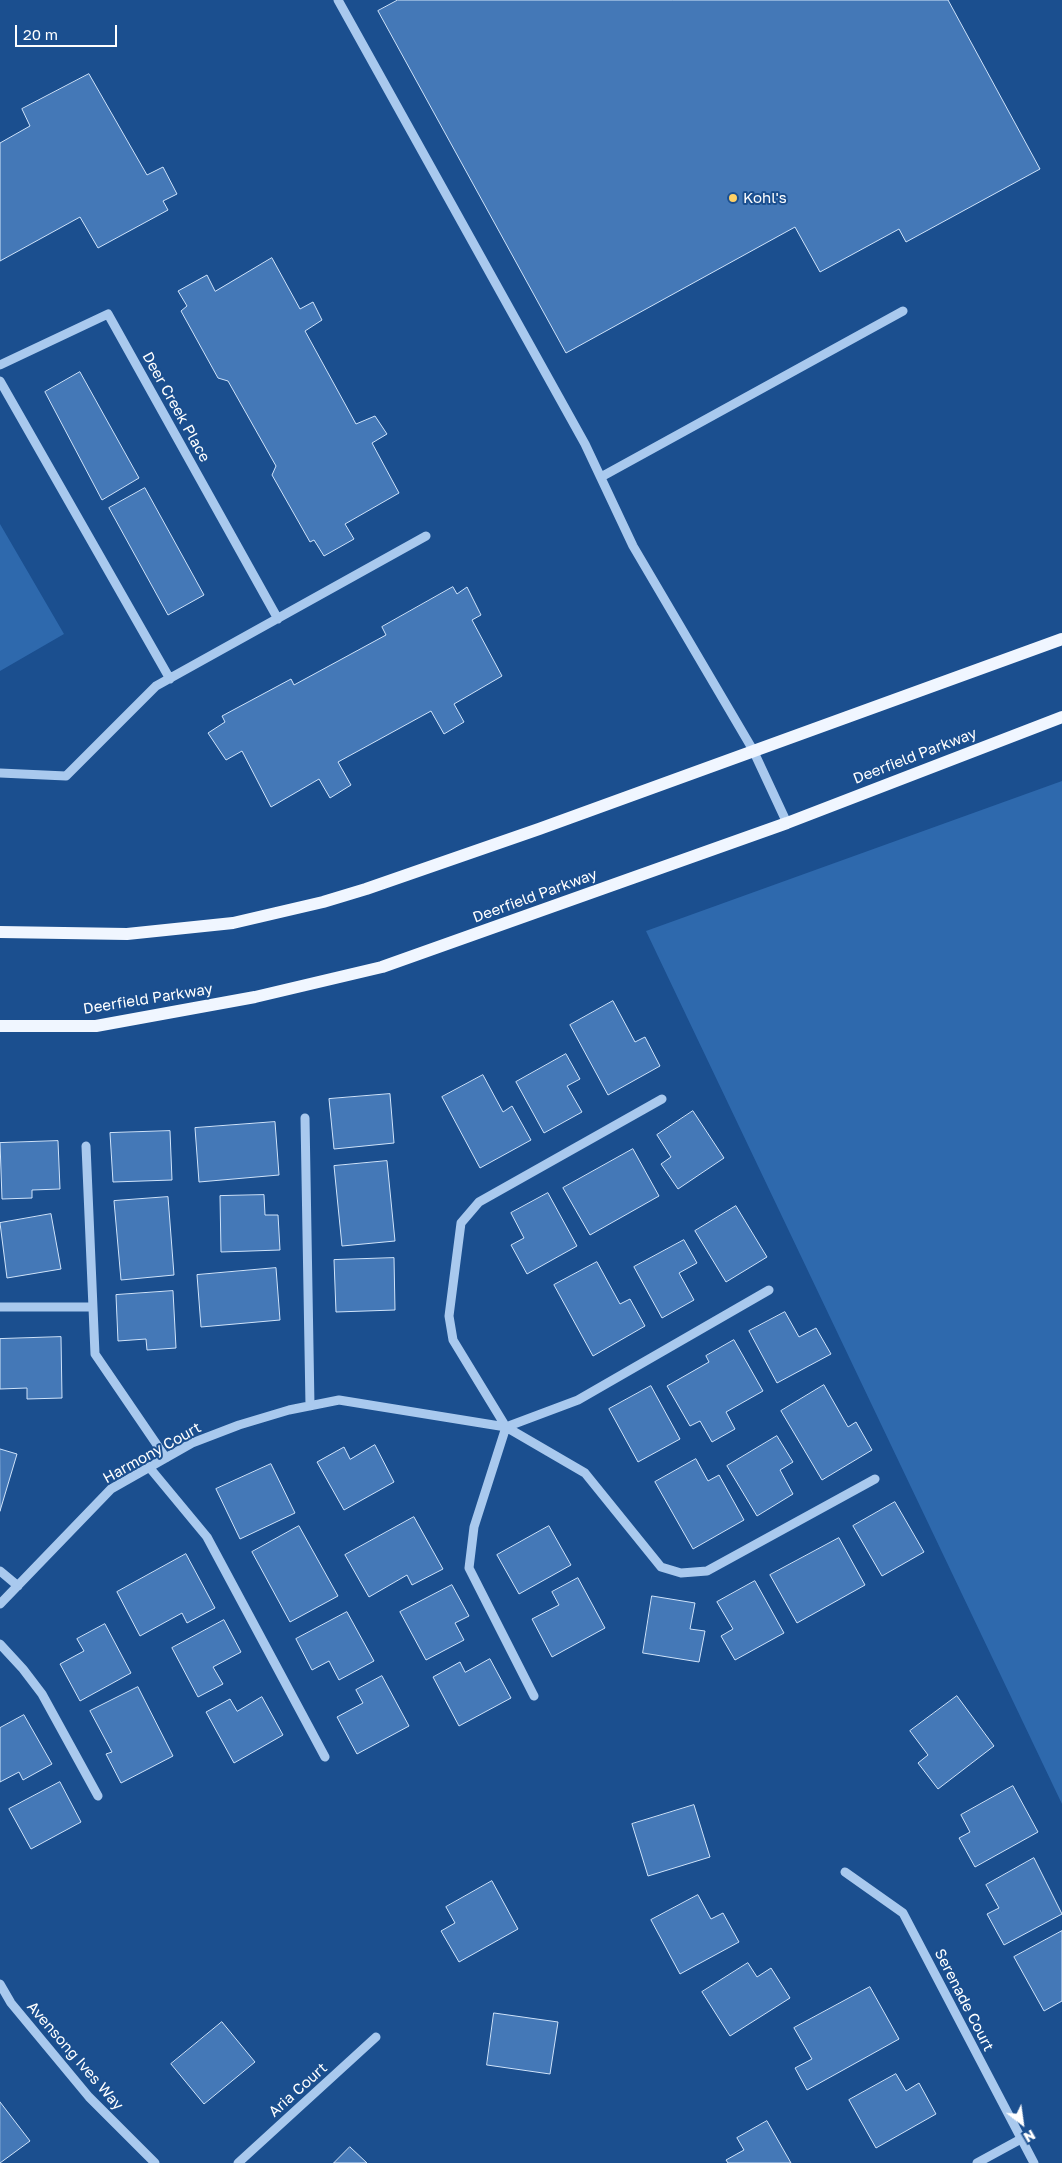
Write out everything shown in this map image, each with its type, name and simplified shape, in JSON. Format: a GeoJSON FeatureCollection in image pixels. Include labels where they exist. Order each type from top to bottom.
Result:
{"type":"FeatureCollection","features":[{"type":"Feature","properties":{"kind":"main road"},"geometry":{"type":"LineString","coordinates":[[0,932],[127,934],[233,923],[279,913],[410,875],[1062,639]]}},
{"type":"Feature","properties":{"kind":"main road","name":"Deerfield Parkway"},"geometry":{"type":"LineString","coordinates":[[0,1026],[96,1026],[255,997],[341,978],[426,953],[787,823],[1062,717]]}},
{"type":"Feature","properties":{"kind":"street"},"geometry":{"type":"LineString","coordinates":[[338,0],[585,444],[633,546],[753,750],[787,823]]}},
{"type":"Feature","properties":{"kind":"street"},"geometry":{"type":"LineString","coordinates":[[601,477],[903,311]]}},
{"type":"Feature","properties":{"kind":"street","name":"Deer Creek Place"},"geometry":{"type":"LineString","coordinates":[[0,365],[108,314],[278,618]]}},
{"type":"Feature","properties":{"kind":"street"},"geometry":{"type":"LineString","coordinates":[[0,381],[170,679]]}},
{"type":"Feature","properties":{"kind":"street"},"geometry":{"type":"LineString","coordinates":[[0,774],[66,776],[156,686],[426,536]]}},
{"type":"Feature","properties":{"kind":"street"},"geometry":{"type":"LineString","coordinates":[[662,1099],[479,1202],[461,1223],[449,1316],[453,1340],[506,1427],[585,1473],[661,1567],[681,1573],[707,1571],[875,1479]]}},
{"type":"Feature","properties":{"kind":"street"},"geometry":{"type":"LineString","coordinates":[[304,1118],[310,1406]]}},
{"type":"Feature","properties":{"kind":"street"},"geometry":{"type":"LineString","coordinates":[[86,1146],[94,1354],[166,1458]]}},
{"type":"Feature","properties":{"kind":"street"},"geometry":{"type":"LineString","coordinates":[[506,1427],[578,1400],[769,1290]]}},
{"type":"Feature","properties":{"kind":"street"},"geometry":{"type":"LineString","coordinates":[[0,1307],[93,1307]]}},
{"type":"Feature","properties":{"kind":"street","name":"Harmony Court"},"geometry":{"type":"LineString","coordinates":[[0,1604],[111,1489],[192,1443],[239,1424],[289,1410],[339,1400],[506,1427]]}},
{"type":"Feature","properties":{"kind":"street"},"geometry":{"type":"LineString","coordinates":[[506,1427],[474,1527],[469,1568],[534,1696]]}},
{"type":"Feature","properties":{"kind":"street"},"geometry":{"type":"LineString","coordinates":[[149,1467],[207,1537],[325,1757]]}},
{"type":"Feature","properties":{"kind":"street"},"geometry":{"type":"LineString","coordinates":[[0,1571],[18,1586]]}},
{"type":"Feature","properties":{"kind":"street"},"geometry":{"type":"LineString","coordinates":[[0,1644],[24,1669],[42,1694],[98,1796]]}},
{"type":"Feature","properties":{"kind":"street","name":"Serenade Court"},"geometry":{"type":"LineString","coordinates":[[845,1872],[903,1913],[1034,2163]]}},
{"type":"Feature","properties":{"kind":"street","name":"Avensong Ives Way"},"geometry":{"type":"LineString","coordinates":[[0,1984],[11,2003],[89,2097],[155,2163]]}},
{"type":"Feature","properties":{"kind":"street","name":"Aria Court"},"geometry":{"type":"LineString","coordinates":[[238,2163],[376,2038]]}},
{"type":"Feature","properties":{"kind":"street"},"geometry":{"type":"LineString","coordinates":[[977,2163],[1021,2139]]}},
{"type":"Feature","properties":{"kind":"shaded area"},"geometry":{"type":"Polygon","coordinates":[[[0,524],[64,634],[0,671],[0,524]]]}},
{"type":"Feature","properties":{"kind":"shaded area"},"geometry":{"type":"Polygon","coordinates":[[[1062,781],[1062,1804],[646,931],[1062,781]]]}},
{"type":"Feature","properties":{"kind":"building","name":"Kohl's"},"geometry":{"type":"Polygon","coordinates":[[[398,0],[948,0],[1040,169],[906,242],[899,229],[820,272],[795,227],[566,353],[378,11],[398,0]]]}},
{"type":"Feature","properties":{"kind":"building"},"geometry":{"type":"Polygon","coordinates":[[[89,74],[147,175],[163,167],[177,194],[163,201],[168,210],[98,248],[80,217],[0,261],[0,143],[30,126],[22,109],[89,74]]]}},
{"type":"Feature","properties":{"kind":"building"},"geometry":{"type":"Polygon","coordinates":[[[272,258],[300,309],[313,302],[322,320],[305,331],[356,424],[375,416],[387,434],[372,443],[399,493],[345,524],[354,539],[324,556],[314,540],[310,542],[272,475],[276,466],[228,381],[218,378],[181,311],[187,306],[178,291],[207,275],[215,291],[272,258]]]}},
{"type":"Feature","properties":{"kind":"building"},"geometry":{"type":"Polygon","coordinates":[[[80,372],[139,478],[102,500],[45,392],[80,372]]]}},
{"type":"Feature","properties":{"kind":"building"},"geometry":{"type":"Polygon","coordinates":[[[145,488],[204,595],[168,615],[109,508],[145,488]]]}},
{"type":"Feature","properties":{"kind":"building"},"geometry":{"type":"Polygon","coordinates":[[[453,587],[457,594],[467,587],[481,615],[472,620],[502,676],[454,704],[464,722],[444,734],[431,711],[338,762],[351,785],[330,798],[319,779],[271,807],[242,751],[226,760],[208,733],[225,722],[222,716],[291,679],[294,685],[386,635],[382,627],[453,587]]]}},
{"type":"Feature","properties":{"kind":"building"},"geometry":{"type":"Polygon","coordinates":[[[613,1001],[635,1042],[645,1037],[660,1066],[608,1095],[570,1025],[613,1001]]]}},
{"type":"Feature","properties":{"kind":"building"},"geometry":{"type":"Polygon","coordinates":[[[566,1054],[580,1079],[567,1086],[582,1112],[544,1133],[516,1082],[566,1054]]]}},
{"type":"Feature","properties":{"kind":"building"},"geometry":{"type":"Polygon","coordinates":[[[483,1075],[503,1112],[512,1106],[531,1140],[480,1168],[442,1097],[483,1075]]]}},
{"type":"Feature","properties":{"kind":"building"},"geometry":{"type":"Polygon","coordinates":[[[390,1094],[394,1143],[334,1149],[329,1099],[390,1094]]]}},
{"type":"Feature","properties":{"kind":"building"},"geometry":{"type":"Polygon","coordinates":[[[693,1111],[724,1158],[678,1189],[661,1164],[671,1157],[657,1135],[693,1111]]]}},
{"type":"Feature","properties":{"kind":"building"},"geometry":{"type":"Polygon","coordinates":[[[275,1122],[279,1175],[199,1182],[195,1128],[275,1122]]]}},
{"type":"Feature","properties":{"kind":"building"},"geometry":{"type":"Polygon","coordinates":[[[170,1131],[172,1180],[113,1182],[110,1133],[170,1131]]]}},
{"type":"Feature","properties":{"kind":"building"},"geometry":{"type":"Polygon","coordinates":[[[58,1141],[60,1189],[32,1190],[32,1198],[2,1199],[0,1143],[58,1141]]]}},
{"type":"Feature","properties":{"kind":"building"},"geometry":{"type":"Polygon","coordinates":[[[633,1149],[659,1196],[590,1235],[563,1188],[633,1149]]]}},
{"type":"Feature","properties":{"kind":"building"},"geometry":{"type":"Polygon","coordinates":[[[387,1161],[395,1241],[342,1246],[334,1166],[387,1161]]]}},
{"type":"Feature","properties":{"kind":"building"},"geometry":{"type":"Polygon","coordinates":[[[548,1193],[577,1246],[527,1274],[511,1245],[524,1238],[511,1213],[548,1193]]]}},
{"type":"Feature","properties":{"kind":"building"},"geometry":{"type":"Polygon","coordinates":[[[264,1195],[265,1215],[278,1215],[280,1250],[221,1252],[220,1196],[264,1195]]]}},
{"type":"Feature","properties":{"kind":"building"},"geometry":{"type":"Polygon","coordinates":[[[168,1197],[174,1275],[121,1280],[114,1201],[168,1197]]]}},
{"type":"Feature","properties":{"kind":"building"},"geometry":{"type":"Polygon","coordinates":[[[736,1206],[767,1257],[726,1282],[695,1231],[736,1206]]]}},
{"type":"Feature","properties":{"kind":"building"},"geometry":{"type":"Polygon","coordinates":[[[51,1214],[61,1269],[7,1278],[0,1223],[51,1214]]]}},
{"type":"Feature","properties":{"kind":"building"},"geometry":{"type":"Polygon","coordinates":[[[684,1240],[697,1263],[679,1273],[694,1300],[662,1318],[634,1267],[684,1240]]]}},
{"type":"Feature","properties":{"kind":"building"},"geometry":{"type":"Polygon","coordinates":[[[394,1258],[395,1310],[336,1312],[334,1260],[394,1258]]]}},
{"type":"Feature","properties":{"kind":"building"},"geometry":{"type":"Polygon","coordinates":[[[597,1262],[620,1304],[630,1299],[645,1326],[593,1356],[554,1285],[597,1262]]]}},
{"type":"Feature","properties":{"kind":"building"},"geometry":{"type":"Polygon","coordinates":[[[276,1268],[280,1320],[201,1327],[197,1275],[276,1268]]]}},
{"type":"Feature","properties":{"kind":"building"},"geometry":{"type":"Polygon","coordinates":[[[173,1291],[176,1348],[147,1350],[146,1339],[118,1341],[116,1295],[173,1291]]]}},
{"type":"Feature","properties":{"kind":"building"},"geometry":{"type":"Polygon","coordinates":[[[785,1312],[799,1337],[816,1328],[831,1354],[777,1383],[749,1331],[785,1312]]]}},
{"type":"Feature","properties":{"kind":"building"},"geometry":{"type":"Polygon","coordinates":[[[61,1337],[62,1398],[27,1399],[27,1388],[0,1389],[0,1339],[61,1337]]]}},
{"type":"Feature","properties":{"kind":"building"},"geometry":{"type":"Polygon","coordinates":[[[734,1340],[763,1391],[726,1412],[735,1429],[712,1442],[700,1421],[690,1426],[667,1386],[709,1362],[706,1356],[734,1340]]]}},
{"type":"Feature","properties":{"kind":"building"},"geometry":{"type":"Polygon","coordinates":[[[824,1385],[848,1427],[856,1422],[872,1450],[822,1480],[781,1411],[824,1385]]]}},
{"type":"Feature","properties":{"kind":"building"},"geometry":{"type":"Polygon","coordinates":[[[651,1386],[680,1439],[638,1462],[609,1409],[651,1386]]]}},
{"type":"Feature","properties":{"kind":"building"},"geometry":{"type":"Polygon","coordinates":[[[777,1436],[793,1462],[780,1470],[793,1494],[757,1516],[727,1466],[777,1436]]]}},
{"type":"Feature","properties":{"kind":"building"},"geometry":{"type":"Polygon","coordinates":[[[375,1445],[394,1482],[344,1510],[317,1462],[344,1447],[350,1459],[375,1445]]]}},
{"type":"Feature","properties":{"kind":"building"},"geometry":{"type":"Polygon","coordinates":[[[0,1449],[17,1454],[0,1511],[0,1449]]]}},
{"type":"Feature","properties":{"kind":"building"},"geometry":{"type":"Polygon","coordinates":[[[696,1459],[708,1481],[719,1475],[744,1520],[693,1549],[655,1482],[696,1459]]]}},
{"type":"Feature","properties":{"kind":"building"},"geometry":{"type":"Polygon","coordinates":[[[271,1464],[295,1513],[240,1539],[216,1489],[271,1464]]]}},
{"type":"Feature","properties":{"kind":"building"},"geometry":{"type":"Polygon","coordinates":[[[895,1502],[924,1552],[882,1576],[853,1526],[895,1502]]]}},
{"type":"Feature","properties":{"kind":"building"},"geometry":{"type":"Polygon","coordinates":[[[414,1517],[443,1569],[412,1585],[407,1575],[369,1597],[345,1555],[414,1517]]]}},
{"type":"Feature","properties":{"kind":"building"},"geometry":{"type":"Polygon","coordinates":[[[299,1526],[338,1596],[290,1622],[252,1552],[299,1526]]]}},
{"type":"Feature","properties":{"kind":"building"},"geometry":{"type":"Polygon","coordinates":[[[549,1526],[571,1565],[519,1594],[497,1555],[549,1526]]]}},
{"type":"Feature","properties":{"kind":"building"},"geometry":{"type":"Polygon","coordinates":[[[839,1538],[865,1585],[797,1623],[770,1575],[839,1538]]]}},
{"type":"Feature","properties":{"kind":"building"},"geometry":{"type":"Polygon","coordinates":[[[186,1554],[215,1608],[187,1623],[182,1613],[140,1636],[117,1592],[186,1554]]]}},
{"type":"Feature","properties":{"kind":"building"},"geometry":{"type":"Polygon","coordinates":[[[578,1578],[605,1628],[552,1657],[532,1619],[559,1605],[552,1592],[578,1578]]]}},
{"type":"Feature","properties":{"kind":"building"},"geometry":{"type":"Polygon","coordinates":[[[755,1581],[784,1633],[735,1660],[721,1636],[733,1629],[717,1602],[755,1581]]]}},
{"type":"Feature","properties":{"kind":"building"},"geometry":{"type":"Polygon","coordinates":[[[452,1585],[469,1616],[455,1623],[464,1640],[426,1660],[400,1612],[452,1585]]]}},
{"type":"Feature","properties":{"kind":"building"},"geometry":{"type":"Polygon","coordinates":[[[652,1596],[695,1603],[690,1629],[705,1631],[699,1662],[643,1653],[652,1596]]]}},
{"type":"Feature","properties":{"kind":"building"},"geometry":{"type":"Polygon","coordinates":[[[347,1612],[374,1661],[339,1680],[329,1661],[312,1670],[296,1639],[347,1612]]]}},
{"type":"Feature","properties":{"kind":"building"},"geometry":{"type":"Polygon","coordinates":[[[224,1620],[241,1652],[213,1667],[223,1684],[198,1697],[172,1648],[224,1620]]]}},
{"type":"Feature","properties":{"kind":"building"},"geometry":{"type":"Polygon","coordinates":[[[105,1624],[131,1673],[80,1701],[60,1664],[84,1651],[77,1639],[105,1624]]]}},
{"type":"Feature","properties":{"kind":"building"},"geometry":{"type":"Polygon","coordinates":[[[490,1659],[511,1698],[459,1726],[433,1677],[460,1662],[465,1672],[490,1659]]]}},
{"type":"Feature","properties":{"kind":"building"},"geometry":{"type":"Polygon","coordinates":[[[382,1676],[409,1726],[357,1754],[337,1717],[363,1703],[356,1690],[382,1676]]]}},
{"type":"Feature","properties":{"kind":"building"},"geometry":{"type":"Polygon","coordinates":[[[138,1687],[173,1756],[121,1783],[106,1754],[112,1752],[90,1711],[138,1687]]]}},
{"type":"Feature","properties":{"kind":"building"},"geometry":{"type":"Polygon","coordinates":[[[957,1696],[994,1746],[938,1789],[918,1763],[928,1755],[910,1731],[957,1696]]]}},
{"type":"Feature","properties":{"kind":"building"},"geometry":{"type":"Polygon","coordinates":[[[262,1697],[283,1735],[234,1763],[206,1712],[230,1699],[237,1711],[262,1697]]]}},
{"type":"Feature","properties":{"kind":"building"},"geometry":{"type":"Polygon","coordinates":[[[24,1715],[52,1764],[23,1780],[19,1772],[0,1782],[0,1728],[24,1715]]]}},
{"type":"Feature","properties":{"kind":"building"},"geometry":{"type":"Polygon","coordinates":[[[60,1782],[81,1822],[31,1849],[9,1809],[60,1782]]]}},
{"type":"Feature","properties":{"kind":"building"},"geometry":{"type":"Polygon","coordinates":[[[1013,1786],[1038,1832],[975,1867],[959,1838],[970,1832],[961,1815],[1013,1786]]]}},
{"type":"Feature","properties":{"kind":"building"},"geometry":{"type":"Polygon","coordinates":[[[694,1805],[710,1857],[648,1876],[632,1824],[694,1805]]]}},
{"type":"Feature","properties":{"kind":"building"},"geometry":{"type":"Polygon","coordinates":[[[1034,1858],[1062,1914],[1004,1945],[987,1914],[999,1908],[986,1885],[1034,1858]]]}},
{"type":"Feature","properties":{"kind":"building"},"geometry":{"type":"Polygon","coordinates":[[[492,1881],[518,1929],[459,1962],[441,1931],[455,1923],[446,1907],[492,1881]]]}},
{"type":"Feature","properties":{"kind":"building"},"geometry":{"type":"Polygon","coordinates":[[[698,1895],[711,1919],[723,1913],[739,1942],[680,1974],[651,1920],[698,1895]]]}},
{"type":"Feature","properties":{"kind":"building"},"geometry":{"type":"Polygon","coordinates":[[[1062,1931],[1062,2001],[1044,2011],[1014,1957],[1062,1931]]]}},
{"type":"Feature","properties":{"kind":"building"},"geometry":{"type":"Polygon","coordinates":[[[748,1963],[757,1977],[771,1968],[790,1998],[730,2036],[702,1992],[748,1963]]]}},
{"type":"Feature","properties":{"kind":"building"},"geometry":{"type":"Polygon","coordinates":[[[870,1987],[899,2039],[807,2090],[795,2068],[812,2059],[794,2028],[870,1987]]]}},
{"type":"Feature","properties":{"kind":"building"},"geometry":{"type":"Polygon","coordinates":[[[494,2013],[558,2022],[550,2074],[487,2065],[494,2013]]]}},
{"type":"Feature","properties":{"kind":"building"},"geometry":{"type":"Polygon","coordinates":[[[222,2022],[255,2062],[204,2104],[171,2064],[222,2022]]]}},
{"type":"Feature","properties":{"kind":"building"},"geometry":{"type":"Polygon","coordinates":[[[896,2074],[906,2091],[919,2083],[936,2114],[876,2148],[849,2100],[896,2074]]]}},
{"type":"Feature","properties":{"kind":"building"},"geometry":{"type":"Polygon","coordinates":[[[0,2102],[30,2141],[0,2163],[0,2102]]]}},
{"type":"Feature","properties":{"kind":"building"},"geometry":{"type":"Polygon","coordinates":[[[767,2121],[791,2163],[728,2163],[726,2160],[744,2150],[737,2138],[767,2121]]]}},
{"type":"Feature","properties":{"kind":"building"},"geometry":{"type":"Polygon","coordinates":[[[350,2147],[367,2163],[334,2163],[350,2147]]]}},
{"type":"Feature","properties":{"kind":"place","name":"Kohl's"},"geometry":{"type":"Point","coordinates":[733,198]}}]}
